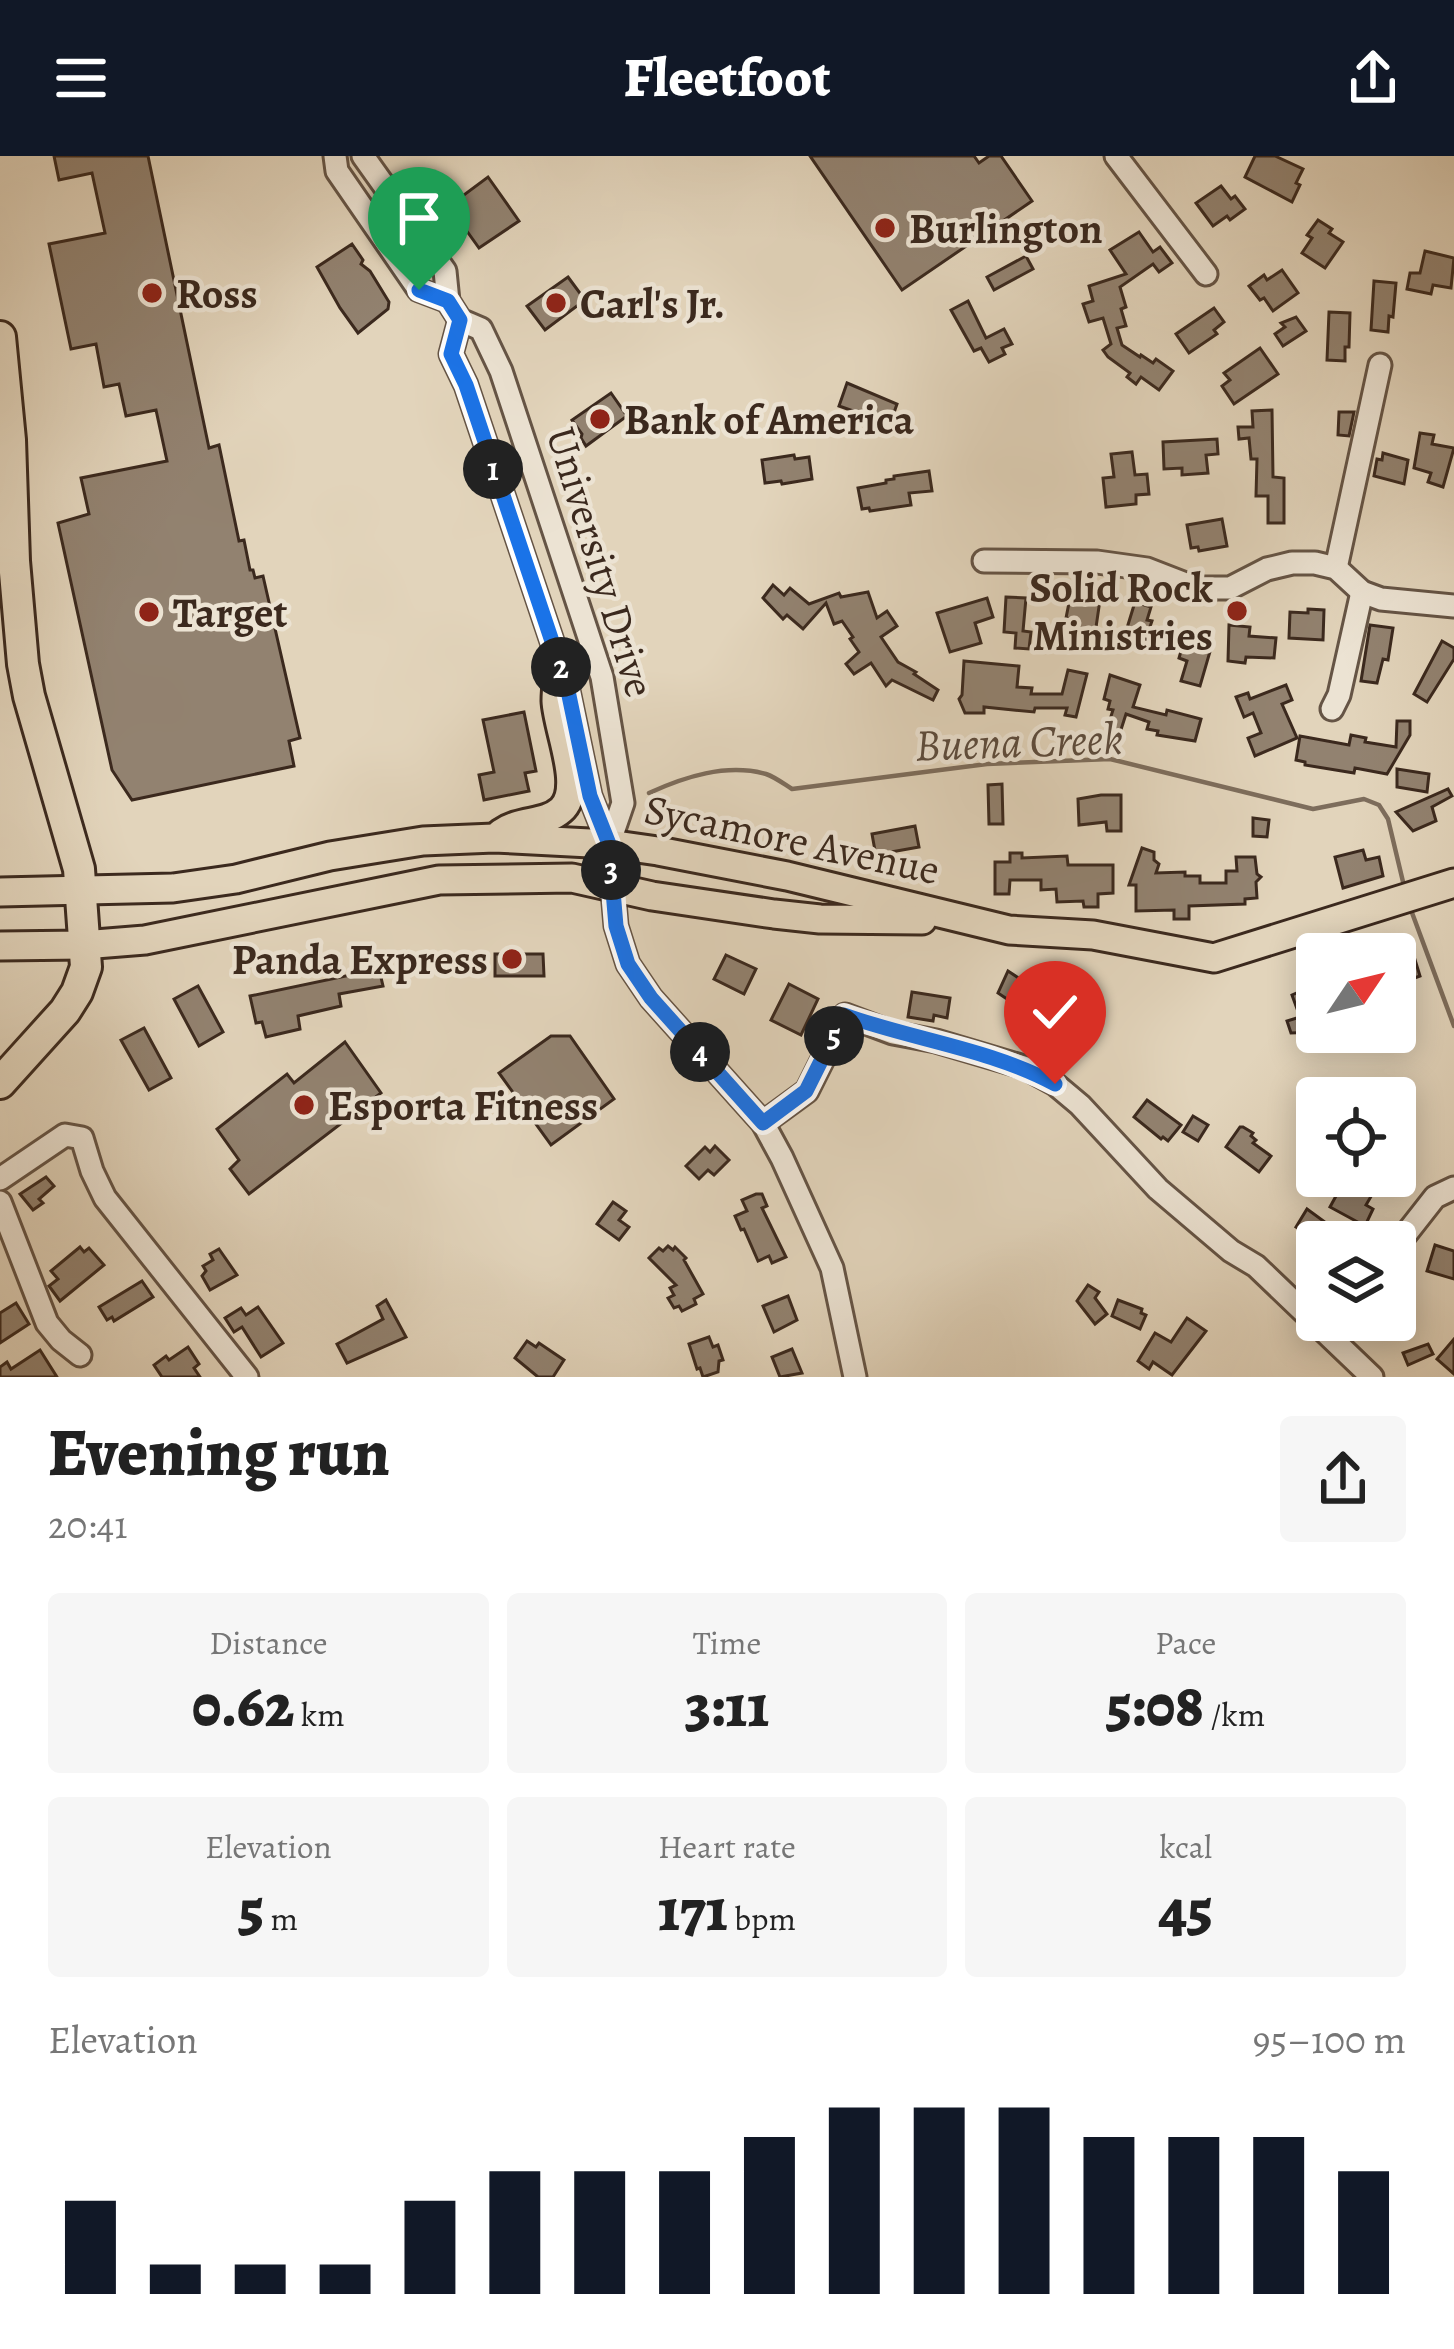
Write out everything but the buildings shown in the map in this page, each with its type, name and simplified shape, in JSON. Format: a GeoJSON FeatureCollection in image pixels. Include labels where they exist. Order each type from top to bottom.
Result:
{"type":"FeatureCollection","features":[{"type":"Feature","properties":{"kind":"highway"},"geometry":{"type":"LineString","coordinates":[[0,337],[23,664],[79,869],[86,967],[64,1010],[0,1083]]}},
{"type":"Feature","properties":{"kind":"main road"},"geometry":{"type":"LineString","coordinates":[[494,838],[514,824],[539,820],[566,806],[572,785],[556,702],[559,663]]}},
{"type":"Feature","properties":{"kind":"main road","name":"Sycamore Avenue"},"geometry":{"type":"LineString","coordinates":[[0,892],[173,887],[236,879],[400,844],[494,838],[609,844],[787,876],[961,920]]}},
{"type":"Feature","properties":{"kind":"main road","name":"Sycamore Avenue"},"geometry":{"type":"LineString","coordinates":[[0,946],[146,940],[439,880],[572,878],[652,896],[820,919],[961,920]]}},
{"type":"Feature","properties":{"kind":"main road"},"geometry":{"type":"LineString","coordinates":[[961,920],[1009,930],[1093,935],[1214,958],[1454,884]]}},
{"type":"Feature","properties":{"kind":"street","name":"University Drive"},"geometry":{"type":"LineString","coordinates":[[335,156],[337,171],[419,290],[481,329],[501,371],[602,677],[622,803],[609,844]]}},
{"type":"Feature","properties":{"kind":"street","name":"University Drive"},"geometry":{"type":"LineString","coordinates":[[362,156],[445,271],[454,310],[451,354],[466,385],[567,686],[590,796],[609,844],[616,926],[628,964],[651,998],[763,1123],[832,1268],[855,1377]]}},
{"type":"Feature","properties":{"kind":"street"},"geometry":{"type":"LineString","coordinates":[[1116,156],[1206,274]]}},
{"type":"Feature","properties":{"kind":"street"},"geometry":{"type":"LineString","coordinates":[[1336,568],[1380,365]]}},
{"type":"Feature","properties":{"kind":"street"},"geometry":{"type":"LineString","coordinates":[[983,561],[1097,562],[1147,569],[1196,588],[1230,588],[1267,569],[1315,563],[1336,568],[1362,592],[1381,599],[1454,607]]}},
{"type":"Feature","properties":{"kind":"street"},"geometry":{"type":"LineString","coordinates":[[1332,710],[1362,592]]}},
{"type":"Feature","properties":{"kind":"street"},"geometry":{"type":"LineString","coordinates":[[763,1123],[806,1091],[844,1015],[893,1033],[1024,1067],[1080,1105],[1158,1189],[1231,1251],[1256,1266],[1372,1377]]}},
{"type":"Feature","properties":{"kind":"street"},"geometry":{"type":"LineString","coordinates":[[0,1179],[65,1135],[82,1138],[105,1198],[247,1377]]}},
{"type":"Feature","properties":{"kind":"street"},"geometry":{"type":"LineString","coordinates":[[1416,1222],[1436,1197],[1454,1188]]}},
{"type":"Feature","properties":{"kind":"street"},"geometry":{"type":"LineString","coordinates":[[0,1202],[47,1323],[80,1354]]}},
{"type":"Feature","properties":{"kind":"waterway","name":"Buena Creek"},"geometry":{"type":"LineString","coordinates":[[649,793],[721,771],[766,774],[792,789],[987,764],[1110,759],[1313,809],[1364,799],[1379,805],[1388,819],[1404,886]]}},
{"type":"Feature","properties":{"kind":"waterway","name":"Buena Creek"},"geometry":{"type":"LineString","coordinates":[[1411,910],[1454,1026]]}},
{"type":"Feature","properties":{"kind":"place","name":"Burlington"},"geometry":{"type":"Point","coordinates":[885,228]}},
{"type":"Feature","properties":{"kind":"place","name":"Ross"},"geometry":{"type":"Point","coordinates":[152,293]}},
{"type":"Feature","properties":{"kind":"place","name":"Carl's Jr."},"geometry":{"type":"Point","coordinates":[556,303]}},
{"type":"Feature","properties":{"kind":"place","name":"Bank of America"},"geometry":{"type":"Point","coordinates":[600,419]}},
{"type":"Feature","properties":{"kind":"place","name":"Solid Rock Ministries"},"geometry":{"type":"Point","coordinates":[1237,611]}},
{"type":"Feature","properties":{"kind":"place","name":"Target"},"geometry":{"type":"Point","coordinates":[149,612]}},
{"type":"Feature","properties":{"kind":"place","name":"Panda Express"},"geometry":{"type":"Point","coordinates":[512,959]}},
{"type":"Feature","properties":{"kind":"place","name":"Esporta Fitness"},"geometry":{"type":"Point","coordinates":[304,1105]}},
{"type":"Feature","properties":{"kind":"route"},"geometry":{"type":"LineString","coordinates":[[419,290],[448,301],[460,320],[451,354],[466,385],[567,686],[590,796],[609,844],[616,926],[628,964],[651,998],[763,1123],[806,1091],[844,1015],[893,1033],[1024,1067],[1055,1084]]}}]}
